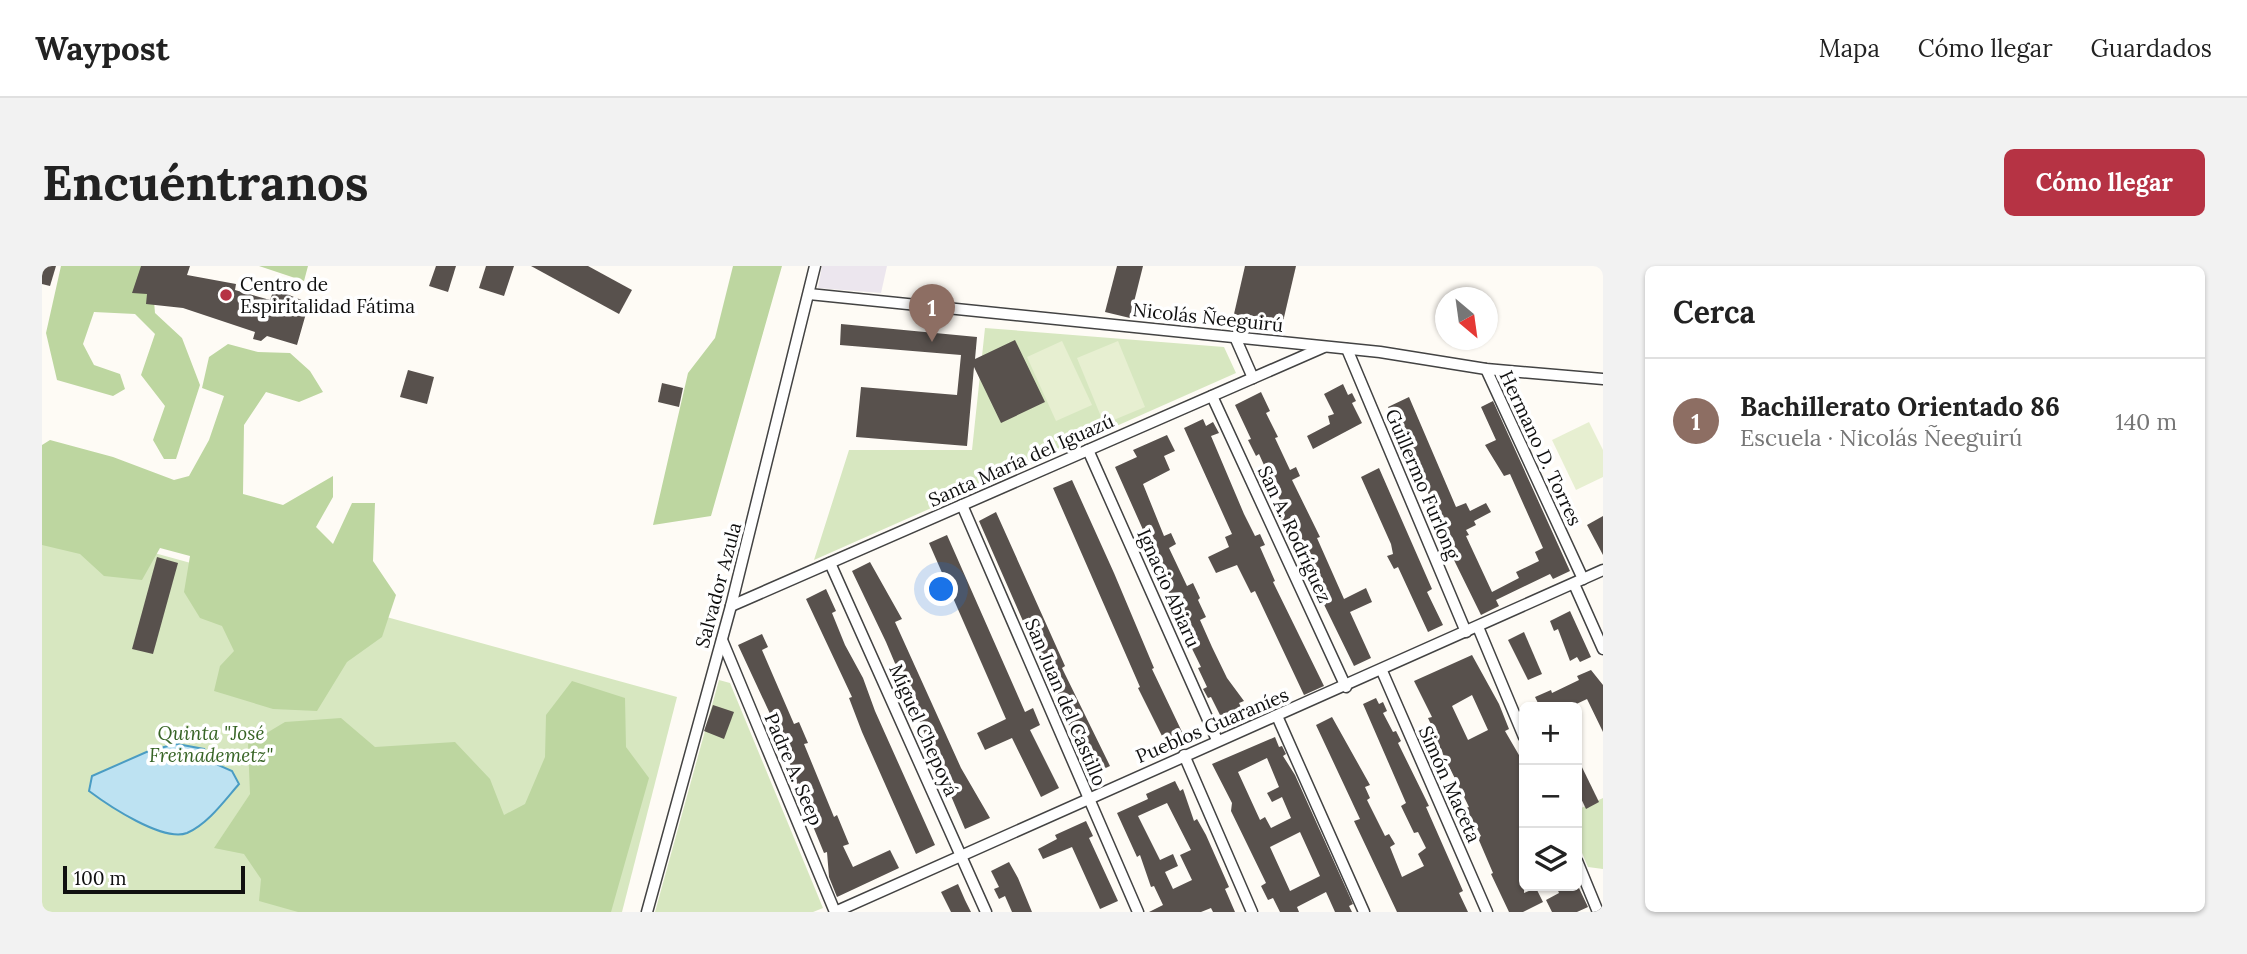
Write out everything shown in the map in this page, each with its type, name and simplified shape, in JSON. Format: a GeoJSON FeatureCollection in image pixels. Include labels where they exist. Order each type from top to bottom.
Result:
{"type":"FeatureCollection","features":[{"type":"Feature","properties":{"kind":"street","name":"Salvador Azula"},"geometry":{"type":"LineString","coordinates":[[647,912],[732,606],[815,266]]}},
{"type":"Feature","properties":{"kind":"street","name":"Nicolás Ñeeguirú"},"geometry":{"type":"LineString","coordinates":[[809,294],[1325,346],[1486,369],[1603,379]]}},
{"type":"Feature","properties":{"kind":"street"},"geometry":{"type":"LineString","coordinates":[[1235,337],[1253,378]]}},
{"type":"Feature","properties":{"kind":"street","name":"Santa María del Iguazú"},"geometry":{"type":"LineString","coordinates":[[732,606],[1325,346]]}},
{"type":"Feature","properties":{"kind":"street","name":"Guillermo Furlong"},"geometry":{"type":"LineString","coordinates":[[1347,349],[1466,632]]}},
{"type":"Feature","properties":{"kind":"street","name":"Hermano D. Torres"},"geometry":{"type":"LineString","coordinates":[[1486,369],[1579,581],[1603,649]]}},
{"type":"Feature","properties":{"kind":"street","name":"San A. Rodríguez"},"geometry":{"type":"LineString","coordinates":[[1212,396],[1346,687]]}},
{"type":"Feature","properties":{"kind":"street","name":"Ignacio Abiaru"},"geometry":{"type":"LineString","coordinates":[[1088,450],[1217,740]]}},
{"type":"Feature","properties":{"kind":"street","name":"San Juan del Castillo"},"geometry":{"type":"LineString","coordinates":[[962,505],[1138,912]]}},
{"type":"Feature","properties":{"kind":"street","name":"Miguel Chepoyá"},"geometry":{"type":"LineString","coordinates":[[830,563],[986,912]]}},
{"type":"Feature","properties":{"kind":"street","name":"Pueblos Guaraníes"},"geometry":{"type":"LineString","coordinates":[[835,912],[1217,740],[1382,671],[1603,570]]}},
{"type":"Feature","properties":{"kind":"street"},"geometry":{"type":"LineString","coordinates":[[1478,627],[1519,725]]}},
{"type":"Feature","properties":{"kind":"street","name":"Padre A. Seep"},"geometry":{"type":"LineString","coordinates":[[722,640],[835,912]]}},
{"type":"Feature","properties":{"kind":"street","name":"Simón Maceta"},"geometry":{"type":"LineString","coordinates":[[1382,671],[1487,912]]}},
{"type":"Feature","properties":{"kind":"street"},"geometry":{"type":"LineString","coordinates":[[1277,716],[1364,912]]}},
{"type":"Feature","properties":{"kind":"street"},"geometry":{"type":"LineString","coordinates":[[1184,755],[1252,912]]}},
{"type":"Feature","properties":{"kind":"street"},"geometry":{"type":"LineString","coordinates":[[1582,873],[1598,912]]}},
{"type":"Feature","properties":{"kind":"shaded area"},"geometry":{"type":"Polygon","coordinates":[[[822,266],[887,266],[881,293],[818,288],[822,266]]]}},
{"type":"Feature","properties":{"kind":"green space"},"geometry":{"type":"Polygon","coordinates":[[[61,266],[151,266],[155,313],[182,338],[200,385],[176,459],[164,459],[153,440],[165,406],[141,375],[155,334],[135,314],[94,312],[83,344],[94,365],[120,374],[125,389],[113,396],[57,380],[46,333],[61,266]]]}},
{"type":"Feature","properties":{"kind":"green space"},"geometry":{"type":"Polygon","coordinates":[[[259,266],[308,266],[304,281],[259,266]]]}},
{"type":"Feature","properties":{"kind":"green space"},"geometry":{"type":"Polygon","coordinates":[[[733,266],[782,266],[711,516],[653,525],[688,373],[715,338],[733,266]]]}},
{"type":"Feature","properties":{"kind":"green space"},"geometry":{"type":"Polygon","coordinates":[[[985,328],[1224,347],[1236,373],[814,560],[849,450],[972,450],[985,328]]]}},
{"type":"Feature","properties":{"kind":"green space"},"geometry":{"type":"Polygon","coordinates":[[[1062,341],[1092,405],[1056,421],[1027,357],[1062,341]]]}},
{"type":"Feature","properties":{"kind":"green space"},"geometry":{"type":"Polygon","coordinates":[[[1118,341],[1145,407],[1104,424],[1077,358],[1118,341]]]}},
{"type":"Feature","properties":{"kind":"green space"},"geometry":{"type":"Polygon","coordinates":[[[228,344],[258,352],[290,353],[310,371],[323,392],[299,402],[266,392],[244,425],[243,494],[283,505],[333,476],[333,497],[316,527],[333,544],[352,503],[375,503],[373,561],[396,595],[382,637],[347,662],[317,711],[273,709],[214,691],[220,666],[234,651],[222,626],[200,618],[184,592],[190,556],[160,548],[142,580],[104,576],[80,554],[42,545],[42,445],[50,440],[113,457],[174,480],[189,476],[209,440],[224,396],[202,388],[209,357],[228,344]]]}},
{"type":"Feature","properties":{"kind":"green space"},"geometry":{"type":"Polygon","coordinates":[[[1589,422],[1603,450],[1603,477],[1576,490],[1552,440],[1589,422]]]}},
{"type":"Feature","properties":{"kind":"green space","name":"Quinta \"José Freinademetz\""},"geometry":{"type":"Polygon","coordinates":[[[42,522],[677,697],[622,912],[42,912],[42,522]]]}},
{"type":"Feature","properties":{"kind":"green space"},"geometry":{"type":"Polygon","coordinates":[[[719,680],[730,683],[823,908],[813,912],[655,912],[719,680]]]}},
{"type":"Feature","properties":{"kind":"green space"},"geometry":{"type":"Polygon","coordinates":[[[572,681],[625,698],[626,747],[649,778],[611,912],[298,912],[259,901],[261,879],[244,854],[214,848],[250,794],[248,744],[285,722],[341,718],[375,747],[455,742],[490,779],[504,815],[525,804],[545,757],[546,715],[572,681]]]}},
{"type":"Feature","properties":{"kind":"green space"},"geometry":{"type":"Polygon","coordinates":[[[1603,798],[1603,869],[1588,867],[1582,853],[1582,808],[1603,798]]]}},
{"type":"Feature","properties":{"kind":"water"},"geometry":{"type":"Polygon","coordinates":[[[177,744],[204,749],[218,765],[232,771],[239,784],[216,811],[195,829],[177,834],[151,828],[89,791],[92,776],[151,750],[177,744]]]}},
{"type":"Feature","properties":{"kind":"building"},"geometry":{"type":"Polygon","coordinates":[[[42,266],[56,266],[50,286],[42,284],[42,266]]]}},
{"type":"Feature","properties":{"kind":"building"},"geometry":{"type":"Polygon","coordinates":[[[141,266],[190,266],[187,275],[236,284],[235,290],[270,300],[274,289],[309,303],[297,345],[267,336],[261,341],[253,339],[255,332],[183,308],[146,304],[147,294],[132,293],[141,266]]]}},
{"type":"Feature","properties":{"kind":"building"},"geometry":{"type":"Polygon","coordinates":[[[436,266],[456,266],[448,292],[429,286],[436,266]]]}},
{"type":"Feature","properties":{"kind":"building"},"geometry":{"type":"Polygon","coordinates":[[[486,266],[514,266],[504,296],[479,288],[486,266]]]}},
{"type":"Feature","properties":{"kind":"building"},"geometry":{"type":"Polygon","coordinates":[[[531,266],[588,266],[632,290],[619,314],[531,266]]]}},
{"type":"Feature","properties":{"kind":"building"},"geometry":{"type":"Polygon","coordinates":[[[1117,266],[1143,266],[1130,318],[1105,312],[1117,266]]]}},
{"type":"Feature","properties":{"kind":"building"},"geometry":{"type":"Polygon","coordinates":[[[1245,266],[1296,266],[1282,326],[1234,314],[1245,266]]]}},
{"type":"Feature","properties":{"kind":"building"},"geometry":{"type":"Polygon","coordinates":[[[841,324],[977,337],[975,359],[1015,340],[1045,402],[1001,423],[974,367],[967,446],[856,437],[861,387],[957,395],[961,355],[840,345],[841,324]]]}},
{"type":"Feature","properties":{"kind":"building"},"geometry":{"type":"Polygon","coordinates":[[[408,370],[434,377],[427,404],[400,397],[408,370]]]}},
{"type":"Feature","properties":{"kind":"building"},"geometry":{"type":"Polygon","coordinates":[[[662,383],[683,388],[679,407],[658,402],[662,383]]]}},
{"type":"Feature","properties":{"kind":"building"},"geometry":{"type":"Polygon","coordinates":[[[1343,384],[1348,395],[1352,393],[1356,401],[1352,403],[1362,423],[1313,449],[1307,436],[1330,424],[1328,416],[1334,414],[1324,394],[1343,384]]]}},
{"type":"Feature","properties":{"kind":"building"},"geometry":{"type":"Polygon","coordinates":[[[1261,392],[1270,411],[1266,413],[1278,437],[1275,438],[1290,470],[1296,467],[1300,476],[1292,480],[1320,537],[1317,538],[1344,599],[1366,588],[1372,602],[1350,612],[1371,658],[1354,666],[1312,580],[1315,578],[1296,538],[1291,540],[1280,518],[1285,516],[1282,505],[1259,454],[1256,456],[1248,440],[1251,439],[1235,405],[1261,392]]]}},
{"type":"Feature","properties":{"kind":"building"},"geometry":{"type":"Polygon","coordinates":[[[1409,397],[1456,507],[1466,503],[1470,511],[1486,503],[1491,512],[1474,521],[1476,525],[1466,530],[1469,535],[1466,536],[1492,592],[1519,578],[1516,572],[1539,561],[1535,552],[1543,548],[1510,474],[1504,476],[1485,445],[1496,440],[1481,407],[1493,401],[1570,571],[1553,579],[1550,574],[1496,600],[1499,606],[1481,615],[1452,556],[1457,554],[1428,493],[1429,487],[1388,407],[1409,397]]]}},
{"type":"Feature","properties":{"kind":"building"},"geometry":{"type":"Polygon","coordinates":[[[1203,419],[1206,426],[1213,422],[1219,433],[1211,436],[1244,514],[1255,536],[1260,534],[1265,545],[1260,547],[1275,581],[1273,582],[1324,686],[1304,695],[1255,591],[1251,593],[1237,565],[1216,573],[1208,557],[1229,547],[1225,537],[1232,534],[1184,428],[1203,419]]]}},
{"type":"Feature","properties":{"kind":"building"},"geometry":{"type":"Polygon","coordinates":[[[1167,435],[1175,451],[1164,456],[1170,470],[1143,484],[1164,536],[1171,533],[1176,544],[1169,548],[1187,586],[1193,583],[1200,598],[1198,600],[1206,617],[1200,620],[1212,647],[1227,678],[1244,701],[1239,703],[1247,720],[1227,729],[1211,697],[1208,698],[1203,689],[1207,687],[1198,668],[1201,667],[1166,596],[1170,595],[1140,534],[1144,532],[1115,467],[1137,457],[1133,450],[1167,435]]]}},
{"type":"Feature","properties":{"kind":"building"},"geometry":{"type":"Polygon","coordinates":[[[1379,468],[1432,589],[1427,592],[1443,625],[1428,632],[1398,567],[1394,569],[1387,556],[1393,554],[1391,544],[1361,477],[1379,468]]]}},
{"type":"Feature","properties":{"kind":"building"},"geometry":{"type":"Polygon","coordinates":[[[1072,480],[1114,573],[1154,668],[1152,669],[1183,734],[1165,742],[1138,688],[1140,687],[1053,488],[1072,480]]]}},
{"type":"Feature","properties":{"kind":"building"},"geometry":{"type":"Polygon","coordinates":[[[996,512],[1065,666],[1062,668],[1110,766],[1091,775],[1067,721],[1070,719],[1052,687],[979,521],[996,512]]]}},
{"type":"Feature","properties":{"kind":"building"},"geometry":{"type":"Polygon","coordinates":[[[1603,516],[1603,555],[1587,525],[1603,516]]]}},
{"type":"Feature","properties":{"kind":"building"},"geometry":{"type":"Polygon","coordinates":[[[947,535],[1025,712],[1033,708],[1040,725],[1030,730],[1059,788],[1041,797],[1012,738],[985,750],[977,733],[1006,719],[929,543],[947,535]]]}},
{"type":"Feature","properties":{"kind":"building"},"geometry":{"type":"Polygon","coordinates":[[[157,557],[178,563],[153,654],[132,649],[157,557]]]}},
{"type":"Feature","properties":{"kind":"building"},"geometry":{"type":"Polygon","coordinates":[[[870,562],[902,619],[895,622],[961,768],[990,818],[965,829],[886,642],[852,571],[870,562]]]}},
{"type":"Feature","properties":{"kind":"building"},"geometry":{"type":"Polygon","coordinates":[[[826,589],[836,611],[832,613],[845,645],[863,678],[935,845],[916,854],[862,732],[849,698],[852,697],[806,599],[826,589]]]}},
{"type":"Feature","properties":{"kind":"building"},"geometry":{"type":"Polygon","coordinates":[[[1570,611],[1591,657],[1580,662],[1577,657],[1570,661],[1558,629],[1554,631],[1550,621],[1570,611]]]}},
{"type":"Feature","properties":{"kind":"building"},"geometry":{"type":"Polygon","coordinates":[[[1524,632],[1542,674],[1528,680],[1508,640],[1524,632]]]}},
{"type":"Feature","properties":{"kind":"building"},"geometry":{"type":"Polygon","coordinates":[[[762,634],[768,647],[762,650],[794,724],[799,722],[808,743],[804,744],[834,817],[837,815],[849,844],[843,846],[853,867],[890,850],[899,868],[837,897],[829,877],[827,852],[824,853],[778,731],[738,645],[762,634]]]}},
{"type":"Feature","properties":{"kind":"building"},"geometry":{"type":"Polygon","coordinates":[[[1472,655],[1499,704],[1509,729],[1505,731],[1519,755],[1519,891],[1538,891],[1543,902],[1523,912],[1509,912],[1491,874],[1493,873],[1478,838],[1481,836],[1466,808],[1469,807],[1435,738],[1437,737],[1428,718],[1432,717],[1414,681],[1472,655]],[[1472,695],[1452,706],[1468,740],[1488,730],[1472,695]]]}},
{"type":"Feature","properties":{"kind":"building"},"geometry":{"type":"Polygon","coordinates":[[[1591,670],[1603,685],[1603,732],[1587,699],[1581,702],[1538,702],[1535,697],[1551,690],[1552,693],[1579,680],[1577,676],[1591,670]]]}},
{"type":"Feature","properties":{"kind":"building"},"geometry":{"type":"Polygon","coordinates":[[[1376,698],[1379,704],[1383,702],[1387,711],[1383,713],[1401,741],[1398,743],[1429,806],[1426,807],[1463,891],[1459,893],[1468,912],[1397,912],[1354,821],[1360,819],[1316,725],[1332,717],[1370,785],[1365,787],[1370,798],[1367,800],[1385,836],[1389,834],[1395,844],[1390,847],[1402,877],[1424,866],[1418,854],[1426,848],[1418,832],[1414,833],[1401,806],[1406,803],[1363,704],[1376,698]]]}},
{"type":"Feature","properties":{"kind":"building"},"geometry":{"type":"Polygon","coordinates":[[[713,705],[734,712],[724,739],[704,731],[713,705]]]}},
{"type":"Feature","properties":{"kind":"building"},"geometry":{"type":"Polygon","coordinates":[[[1275,737],[1286,754],[1283,756],[1295,775],[1353,904],[1349,906],[1352,912],[1335,912],[1326,892],[1297,907],[1299,912],[1280,912],[1273,898],[1268,900],[1261,886],[1266,883],[1231,811],[1232,803],[1212,764],[1275,737]],[[1267,758],[1238,772],[1260,820],[1265,817],[1271,828],[1291,818],[1282,797],[1272,802],[1267,793],[1279,787],[1267,758]],[[1300,832],[1270,847],[1290,891],[1320,876],[1300,832]]]}},
{"type":"Feature","properties":{"kind":"building"},"geometry":{"type":"Polygon","coordinates":[[[1582,767],[1599,802],[1586,809],[1582,801],[1582,767]]]}},
{"type":"Feature","properties":{"kind":"building"},"geometry":{"type":"Polygon","coordinates":[[[1175,781],[1180,791],[1183,789],[1194,821],[1197,819],[1206,835],[1229,887],[1225,889],[1235,912],[1213,912],[1211,908],[1201,912],[1149,912],[1163,905],[1154,886],[1151,887],[1140,855],[1137,857],[1117,813],[1148,799],[1146,794],[1175,781]],[[1167,803],[1138,816],[1160,860],[1173,854],[1178,866],[1165,872],[1173,889],[1192,880],[1180,855],[1191,850],[1167,803]]]}},
{"type":"Feature","properties":{"kind":"building"},"geometry":{"type":"Polygon","coordinates":[[[1086,821],[1093,836],[1089,838],[1118,901],[1100,909],[1072,847],[1043,859],[1038,849],[1057,839],[1055,835],[1086,821]]]}},
{"type":"Feature","properties":{"kind":"building"},"geometry":{"type":"Polygon","coordinates":[[[1009,862],[1032,912],[1012,912],[1005,896],[999,899],[994,889],[999,887],[991,871],[1009,862]]]}},
{"type":"Feature","properties":{"kind":"building"},"geometry":{"type":"Polygon","coordinates":[[[958,884],[971,912],[951,912],[941,892],[958,884]]]}},
{"type":"Feature","properties":{"kind":"building"},"geometry":{"type":"Polygon","coordinates":[[[1558,891],[1580,891],[1588,907],[1577,912],[1552,912],[1546,900],[1559,893],[1558,891]]]}},
{"type":"Feature","properties":{"kind":"place","name":"Centro de Espiritalidad Fátima"},"geometry":{"type":"Point","coordinates":[226,295]}},
{"type":"Feature","properties":{"kind":"place","name":"Bachillerato Orientado 86"},"geometry":{"type":"Point","coordinates":[932,342]}}]}
